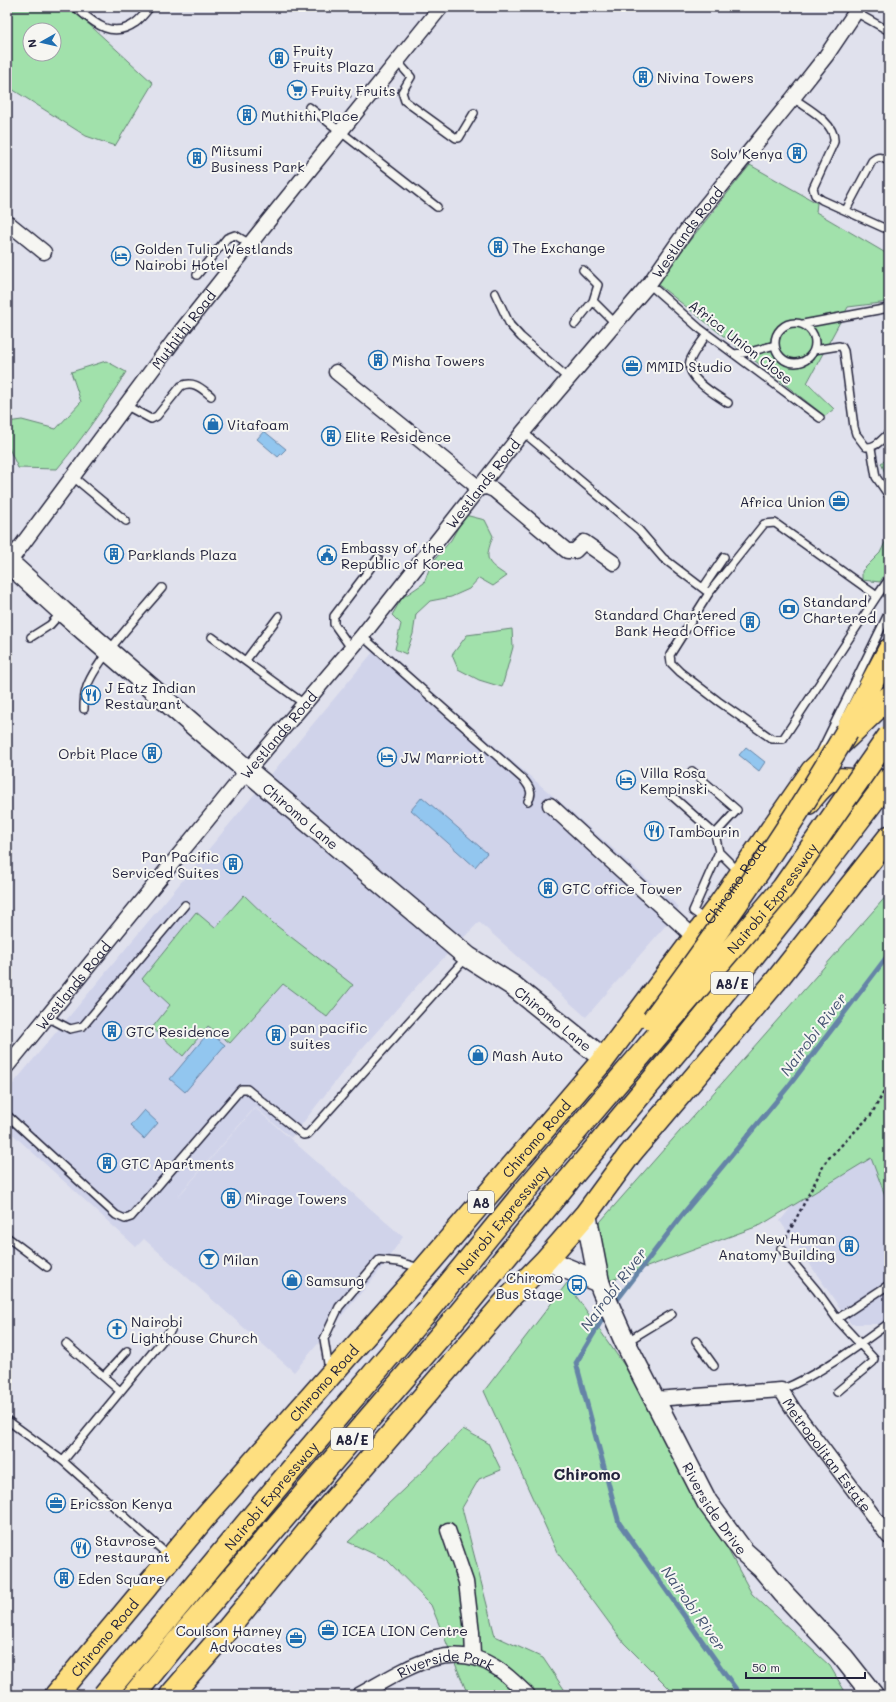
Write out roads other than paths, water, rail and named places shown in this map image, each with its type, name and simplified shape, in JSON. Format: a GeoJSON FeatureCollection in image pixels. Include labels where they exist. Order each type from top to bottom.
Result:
{"type":"FeatureCollection","features":[{"type":"Feature","properties":{"kind":"highway"},"geometry":{"type":"LineString","coordinates":[[524,1192],[718,931],[814,787],[847,731],[889,650]]}},
{"type":"Feature","properties":{"kind":"highway","name":"Chiromo Road"},"geometry":{"type":"LineString","coordinates":[[56,1695],[171,1557],[424,1269],[604,1060],[706,922],[812,771],[889,698]]}},
{"type":"Feature","properties":{"kind":"highway","name":"Nairobi Expressway"},"geometry":{"type":"LineString","coordinates":[[104,1695],[282,1481],[423,1316],[524,1192],[783,888],[889,736]]}},
{"type":"Feature","properties":{"kind":"highway"},"geometry":{"type":"LineString","coordinates":[[706,922],[755,870],[826,783],[834,780],[859,780],[865,778],[889,747]]}},
{"type":"Feature","properties":{"kind":"highway","name":"Nairobi Expressway"},"geometry":{"type":"LineString","coordinates":[[134,1695],[177,1642],[459,1314],[568,1180],[682,1046],[793,906],[889,780]]}},
{"type":"Feature","properties":{"kind":"highway"},"geometry":{"type":"LineString","coordinates":[[171,1695],[222,1636],[319,1518],[502,1306],[546,1260],[586,1214],[630,1154],[775,982],[889,837]]}},
{"type":"Feature","properties":{"kind":"street","name":"Muthithi Road"},"geometry":{"type":"LineString","coordinates":[[7,563],[124,405],[250,244],[441,7]]}},
{"type":"Feature","properties":{"kind":"street","name":"Westlands Road"},"geometry":{"type":"LineString","coordinates":[[7,1066],[303,703],[362,636],[523,432],[649,284],[693,221],[793,98],[855,9]]}},
{"type":"Feature","properties":{"kind":"street"},"geometry":{"type":"LineString","coordinates":[[7,222],[44,252]]}},
{"type":"Feature","properties":{"kind":"street"},"geometry":{"type":"LineString","coordinates":[[336,372],[480,488],[487,487],[494,490],[567,551],[575,550],[584,542],[614,563]]}},
{"type":"Feature","properties":{"kind":"street","name":"Chiromo Lane"},"geometry":{"type":"LineString","coordinates":[[7,563],[468,957],[512,985],[604,1060]]}},
{"type":"Feature","properties":{"kind":"street"},"geometry":{"type":"LineString","coordinates":[[550,805],[706,922]]}},
{"type":"Feature","properties":{"kind":"street","name":"Riverside Drive"},"geometry":{"type":"LineString","coordinates":[[586,1214],[601,1286],[625,1342],[656,1399],[707,1502],[723,1526],[743,1551],[762,1568],[784,1594],[843,1657],[873,1695]]}},
{"type":"Feature","properties":{"kind":"street"},"geometry":{"type":"LineString","coordinates":[[546,1260],[601,1286]]}},
{"type":"Feature","properties":{"kind":"street"},"geometry":{"type":"LineString","coordinates":[[656,1399],[781,1390]]}},
{"type":"Feature","properties":{"kind":"street","name":"Metropolitan Estate"},"geometry":{"type":"LineString","coordinates":[[781,1390],[793,1409],[889,1537]]}},
{"type":"Feature","properties":{"kind":"street"},"geometry":{"type":"LineString","coordinates":[[448,1530],[466,1582],[472,1632],[472,1656]]}},
{"type":"Feature","properties":{"kind":"street","name":"Riverside Park"},"geometry":{"type":"LineString","coordinates":[[359,1695],[424,1660],[460,1654],[472,1656],[496,1667],[528,1695]]}},
{"type":"Feature","properties":{"kind":"lane"},"geometry":{"type":"LineString","coordinates":[[75,7],[92,22],[103,28],[114,30],[135,23],[150,7]]}},
{"type":"Feature","properties":{"kind":"lane"},"geometry":{"type":"LineString","coordinates":[[855,9],[889,31]]}},
{"type":"Feature","properties":{"kind":"lane"},"geometry":{"type":"LineString","coordinates":[[397,61],[411,77],[402,92],[405,101],[456,138],[459,138],[474,113]]}},
{"type":"Feature","properties":{"kind":"lane"},"geometry":{"type":"LineString","coordinates":[[793,98],[827,123],[833,130],[835,137],[813,188],[815,195],[822,200],[884,228],[889,225]]}},
{"type":"Feature","properties":{"kind":"lane"},"geometry":{"type":"LineString","coordinates":[[309,107],[437,206]]}},
{"type":"Feature","properties":{"kind":"lane"},"geometry":{"type":"LineString","coordinates":[[846,210],[872,161],[876,157],[880,156],[889,162]]}},
{"type":"Feature","properties":{"kind":"lane"},"geometry":{"type":"LineString","coordinates":[[197,275],[227,238],[235,235],[250,244]]}},
{"type":"Feature","properties":{"kind":"lane"},"geometry":{"type":"LineString","coordinates":[[575,324],[593,301],[598,285],[583,270]]}},
{"type":"Feature","properties":{"kind":"lane","name":"Africa Union Close"},"geometry":{"type":"LineString","coordinates":[[649,284],[707,334],[820,418]]}},
{"type":"Feature","properties":{"kind":"lane"},"geometry":{"type":"LineString","coordinates":[[495,293],[510,325],[521,337],[569,379]]}},
{"type":"Feature","properties":{"kind":"lane"},"geometry":{"type":"LineString","coordinates":[[593,301],[615,323]]}},
{"type":"Feature","properties":{"kind":"lane"},"geometry":{"type":"LineString","coordinates":[[803,324],[812,332],[816,344],[812,355],[805,361],[795,364],[785,361],[778,354],[775,339],[781,329],[791,323],[803,324],[889,308]]}},
{"type":"Feature","properties":{"kind":"lane"},"geometry":{"type":"LineString","coordinates":[[707,334],[690,361],[691,372],[695,379],[728,403]]}},
{"type":"Feature","properties":{"kind":"lane"},"geometry":{"type":"LineString","coordinates":[[734,354],[750,352],[775,345]]}},
{"type":"Feature","properties":{"kind":"lane"},"geometry":{"type":"LineString","coordinates":[[814,350],[839,346],[844,350],[854,427],[866,447],[871,448],[875,446],[889,433]]}},
{"type":"Feature","properties":{"kind":"lane"},"geometry":{"type":"LineString","coordinates":[[124,405],[151,419],[157,416],[181,386],[186,384],[193,384],[200,387],[211,396]]}},
{"type":"Feature","properties":{"kind":"lane"},"geometry":{"type":"LineString","coordinates":[[523,432],[639,530],[663,558],[706,590]]}},
{"type":"Feature","properties":{"kind":"lane"},"geometry":{"type":"LineString","coordinates":[[871,448],[876,477],[888,496]]}},
{"type":"Feature","properties":{"kind":"lane"},"geometry":{"type":"LineString","coordinates":[[72,476],[126,521]]}},
{"type":"Feature","properties":{"kind":"lane"},"geometry":{"type":"LineString","coordinates":[[706,590],[764,524],[775,523],[877,596]]}},
{"type":"Feature","properties":{"kind":"lane"},"geometry":{"type":"LineString","coordinates":[[724,557],[670,655],[671,664],[718,701],[772,739],[777,740],[783,739],[889,579]]}},
{"type":"Feature","properties":{"kind":"lane"},"geometry":{"type":"LineString","coordinates":[[351,648],[334,624],[334,616],[378,558]]}},
{"type":"Feature","properties":{"kind":"lane"},"geometry":{"type":"LineString","coordinates":[[84,709],[88,683],[109,651],[162,588]]}},
{"type":"Feature","properties":{"kind":"lane"},"geometry":{"type":"LineString","coordinates":[[31,637],[50,625],[63,612]]}},
{"type":"Feature","properties":{"kind":"lane"},"geometry":{"type":"LineString","coordinates":[[812,771],[889,612]]}},
{"type":"Feature","properties":{"kind":"lane"},"geometry":{"type":"LineString","coordinates":[[246,660],[279,616]]}},
{"type":"Feature","properties":{"kind":"lane"},"geometry":{"type":"LineString","coordinates":[[362,636],[523,779],[529,786],[531,792],[528,801]]}},
{"type":"Feature","properties":{"kind":"lane"},"geometry":{"type":"LineString","coordinates":[[212,637],[246,660],[303,703]]}},
{"type":"Feature","properties":{"kind":"lane"},"geometry":{"type":"LineString","coordinates":[[692,771],[737,810],[715,834]]}},
{"type":"Feature","properties":{"kind":"lane"},"geometry":{"type":"LineString","coordinates":[[670,794],[715,834],[719,852],[740,873]]}},
{"type":"Feature","properties":{"kind":"lane"},"geometry":{"type":"LineString","coordinates":[[706,922],[693,911],[719,852]]}},
{"type":"Feature","properties":{"kind":"lane"},"geometry":{"type":"LineString","coordinates":[[47,1017],[70,1029],[83,1026],[185,904]]}},
{"type":"Feature","properties":{"kind":"lane"},"geometry":{"type":"LineString","coordinates":[[7,1115],[116,1215],[125,1219],[131,1217],[241,1089],[247,1089],[303,1135],[308,1134],[468,957]]}},
{"type":"Feature","properties":{"kind":"lane"},"geometry":{"type":"LineString","coordinates":[[7,1237],[48,1267]]}},
{"type":"Feature","properties":{"kind":"lane"},"geometry":{"type":"LineString","coordinates":[[781,1248],[817,1291],[837,1319],[874,1359],[873,1362],[837,1392]]}},
{"type":"Feature","properties":{"kind":"lane"},"geometry":{"type":"LineString","coordinates":[[330,1376],[324,1339],[339,1307],[379,1260],[399,1262],[424,1269]]}},
{"type":"Feature","properties":{"kind":"lane"},"geometry":{"type":"LineString","coordinates":[[837,1319],[887,1286]]}},
{"type":"Feature","properties":{"kind":"lane"},"geometry":{"type":"LineString","coordinates":[[625,1342],[672,1314]]}},
{"type":"Feature","properties":{"kind":"lane"},"geometry":{"type":"LineString","coordinates":[[781,1390],[803,1381],[861,1344],[889,1323]]}},
{"type":"Feature","properties":{"kind":"lane"},"geometry":{"type":"LineString","coordinates":[[63,1461],[171,1330]]}},
{"type":"Feature","properties":{"kind":"lane"},"geometry":{"type":"LineString","coordinates":[[696,1341],[714,1366]]}},
{"type":"Feature","properties":{"kind":"lane"},"geometry":{"type":"LineString","coordinates":[[66,1344],[120,1391]]}},
{"type":"Feature","properties":{"kind":"lane"},"geometry":{"type":"LineString","coordinates":[[104,1376],[127,1351]]}},
{"type":"Feature","properties":{"kind":"lane"},"geometry":{"type":"LineString","coordinates":[[7,1420],[63,1461],[171,1557]]}},
{"type":"Feature","properties":{"kind":"water"},"geometry":{"type":"Polygon","coordinates":[[[264,431],[286,449],[278,457],[257,439],[264,431]]]}},
{"type":"Feature","properties":{"kind":"water"},"geometry":{"type":"Polygon","coordinates":[[[746,747],[765,762],[759,771],[739,755],[746,747]]]}},
{"type":"Feature","properties":{"kind":"water"},"geometry":{"type":"Polygon","coordinates":[[[422,797],[487,853],[475,867],[411,810],[422,797]]]}},
{"type":"Feature","properties":{"kind":"water"},"geometry":{"type":"Polygon","coordinates":[[[209,1032],[225,1045],[185,1092],[170,1079],[209,1032]]]}},
{"type":"Feature","properties":{"kind":"water"},"geometry":{"type":"Polygon","coordinates":[[[144,1110],[158,1123],[144,1139],[130,1126],[144,1110]]]}},
{"type":"Feature","properties":{"kind":"waterway","name":"Nairobi River"},"geometry":{"type":"LineString","coordinates":[[614,1304],[683,1214],[788,1087],[889,954]]}},
{"type":"Feature","properties":{"kind":"waterway","name":"Nairobi River"},"geometry":{"type":"LineString","coordinates":[[606,1313],[576,1363],[619,1523],[740,1695]]}},
{"type":"Feature","properties":{"kind":"place","name":"Fruity Fruits Plaza"},"geometry":{"type":"Point","coordinates":[279,58]}},
{"type":"Feature","properties":{"kind":"place","name":"Nivina Towers"},"geometry":{"type":"Point","coordinates":[643,77]}},
{"type":"Feature","properties":{"kind":"place","name":"Fruity Fruits"},"geometry":{"type":"Point","coordinates":[297,90]}},
{"type":"Feature","properties":{"kind":"place","name":"Muthithi Place"},"geometry":{"type":"Point","coordinates":[247,115]}},
{"type":"Feature","properties":{"kind":"place","name":"Solv Kenya"},"geometry":{"type":"Point","coordinates":[797,153]}},
{"type":"Feature","properties":{"kind":"place","name":"Mitsumi Business Park"},"geometry":{"type":"Point","coordinates":[197,158]}},
{"type":"Feature","properties":{"kind":"place","name":"The Exchange"},"geometry":{"type":"Point","coordinates":[498,247]}},
{"type":"Feature","properties":{"kind":"place","name":"Golden Tulip Westlands Nairobi Hotel"},"geometry":{"type":"Point","coordinates":[121,256]}},
{"type":"Feature","properties":{"kind":"place","name":"Misha Towers"},"geometry":{"type":"Point","coordinates":[378,360]}},
{"type":"Feature","properties":{"kind":"place","name":"MMID Studio"},"geometry":{"type":"Point","coordinates":[632,366]}},
{"type":"Feature","properties":{"kind":"place","name":"Vitafoam"},"geometry":{"type":"Point","coordinates":[213,424]}},
{"type":"Feature","properties":{"kind":"place","name":"Elite Residence"},"geometry":{"type":"Point","coordinates":[331,436]}},
{"type":"Feature","properties":{"kind":"place","name":"Africa Union"},"geometry":{"type":"Point","coordinates":[839,501]}},
{"type":"Feature","properties":{"kind":"place","name":"Parklands Plaza"},"geometry":{"type":"Point","coordinates":[114,554]}},
{"type":"Feature","properties":{"kind":"place","name":"Embassy of the Republic of Korea"},"geometry":{"type":"Point","coordinates":[327,555]}},
{"type":"Feature","properties":{"kind":"place","name":"Standard Chartered"},"geometry":{"type":"Point","coordinates":[789,609]}},
{"type":"Feature","properties":{"kind":"place","name":"Standard Chartered Bank Head Office"},"geometry":{"type":"Point","coordinates":[750,622]}},
{"type":"Feature","properties":{"kind":"place","name":"J Eatz Indian Restaurant"},"geometry":{"type":"Point","coordinates":[91,695]}},
{"type":"Feature","properties":{"kind":"place","name":"Orbit Place"},"geometry":{"type":"Point","coordinates":[152,753]}},
{"type":"Feature","properties":{"kind":"place","name":"JW Marriott"},"geometry":{"type":"Point","coordinates":[387,757]}},
{"type":"Feature","properties":{"kind":"place","name":"Villa Rosa Kempinski"},"geometry":{"type":"Point","coordinates":[626,780]}},
{"type":"Feature","properties":{"kind":"place","name":"Tambourin"},"geometry":{"type":"Point","coordinates":[654,831]}},
{"type":"Feature","properties":{"kind":"place","name":"Pan Pacific Serviced Suites"},"geometry":{"type":"Point","coordinates":[233,864]}},
{"type":"Feature","properties":{"kind":"place","name":"GTC office Tower"},"geometry":{"type":"Point","coordinates":[548,888]}},
{"type":"Feature","properties":{"kind":"place","name":"GTC Residence"},"geometry":{"type":"Point","coordinates":[112,1031]}},
{"type":"Feature","properties":{"kind":"place","name":"pan pacific suites"},"geometry":{"type":"Point","coordinates":[276,1035]}},
{"type":"Feature","properties":{"kind":"place","name":"Mash Auto"},"geometry":{"type":"Point","coordinates":[478,1055]}},
{"type":"Feature","properties":{"kind":"place","name":"GTC Apartments"},"geometry":{"type":"Point","coordinates":[107,1163]}},
{"type":"Feature","properties":{"kind":"place","name":"Mirage Towers"},"geometry":{"type":"Point","coordinates":[231,1198]}},
{"type":"Feature","properties":{"kind":"place","name":"New Human Anatomy Building"},"geometry":{"type":"Point","coordinates":[849,1246]}},
{"type":"Feature","properties":{"kind":"place","name":"Milan"},"geometry":{"type":"Point","coordinates":[209,1259]}},
{"type":"Feature","properties":{"kind":"place","name":"Samsung"},"geometry":{"type":"Point","coordinates":[292,1280]}},
{"type":"Feature","properties":{"kind":"place","name":"Chiromo Bus Stage"},"geometry":{"type":"Point","coordinates":[577,1285]}},
{"type":"Feature","properties":{"kind":"place","name":"Nairobi Lighthouse Church"},"geometry":{"type":"Point","coordinates":[117,1329]}},
{"type":"Feature","properties":{"kind":"place","name":"Ericsson Kenya"},"geometry":{"type":"Point","coordinates":[56,1503]}},
{"type":"Feature","properties":{"kind":"place","name":"Stavrose restaurant"},"geometry":{"type":"Point","coordinates":[81,1548]}},
{"type":"Feature","properties":{"kind":"place","name":"Eden Square"},"geometry":{"type":"Point","coordinates":[64,1578]}},
{"type":"Feature","properties":{"kind":"place","name":"ICEA LION Centre"},"geometry":{"type":"Point","coordinates":[328,1630]}},
{"type":"Feature","properties":{"kind":"place","name":"Coulson Harney Advocates"},"geometry":{"type":"Point","coordinates":[296,1638]}},
{"type":"Feature","properties":{"kind":"district","name":"Chiromo"},"geometry":{"type":"Point","coordinates":[587,1473]}}]}
